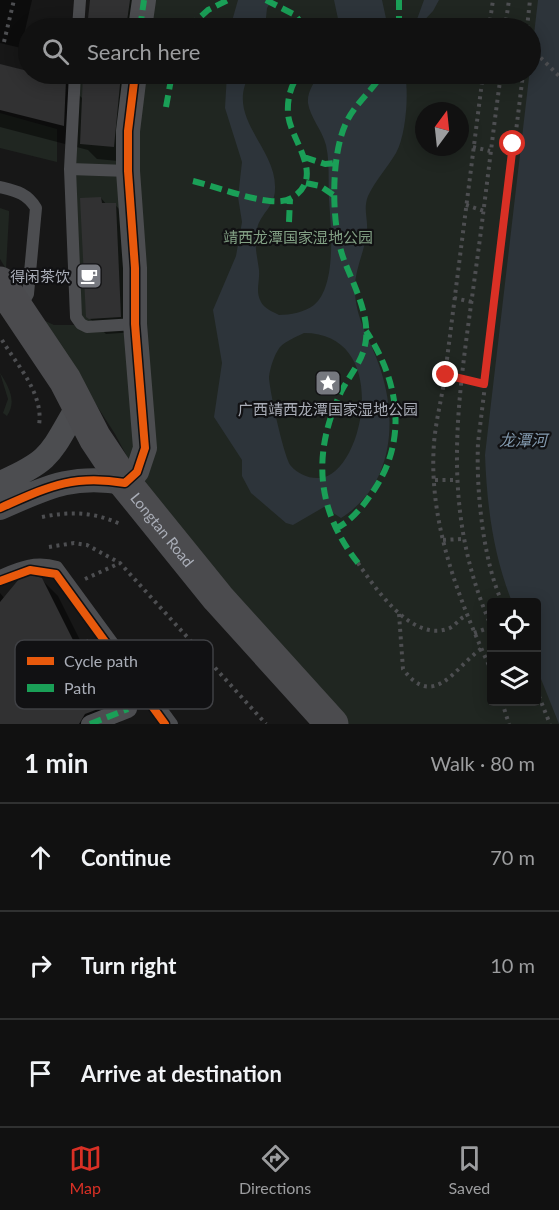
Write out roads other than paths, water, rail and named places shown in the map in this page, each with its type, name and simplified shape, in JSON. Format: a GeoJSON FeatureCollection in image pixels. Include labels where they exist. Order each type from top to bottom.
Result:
{"type":"FeatureCollection","features":[{"type":"Feature","properties":{"kind":"main road","name":"Longtan Road"},"geometry":{"type":"LineString","coordinates":[[0,283],[10,311],[61,420],[95,438],[110,480],[315,724]]}},
{"type":"Feature","properties":{"kind":"main road","name":"Longtan Road"},"geometry":{"type":"LineString","coordinates":[[110,480],[332,724]]}},
{"type":"Feature","properties":{"kind":"street"},"geometry":{"type":"LineString","coordinates":[[141,18],[144,0]]}},
{"type":"Feature","properties":{"kind":"street"},"geometry":{"type":"LineString","coordinates":[[0,508],[54,485],[110,480],[137,472],[145,448],[135,324],[135,268],[128,171],[128,131],[134,84]]}},
{"type":"Feature","properties":{"kind":"street"},"geometry":{"type":"LineString","coordinates":[[0,483],[28,471],[54,450],[61,420]]}},
{"type":"Feature","properties":{"kind":"street"},"geometry":{"type":"LineString","coordinates":[[90,724],[128,709]]}},
{"type":"Feature","properties":{"kind":"lane"},"geometry":{"type":"LineString","coordinates":[[79,18],[80,0]]}},
{"type":"Feature","properties":{"kind":"lane"},"geometry":{"type":"LineString","coordinates":[[74,84],[70,169],[76,317],[81,324],[87,327],[135,324]]}},
{"type":"Feature","properties":{"kind":"lane"},"geometry":{"type":"LineString","coordinates":[[70,169],[128,171]]}},
{"type":"Feature","properties":{"kind":"lane"},"geometry":{"type":"LineString","coordinates":[[0,187],[21,192],[30,198],[36,208],[28,294],[10,311]]}},
{"type":"Feature","properties":{"kind":"lane"},"geometry":{"type":"LineString","coordinates":[[0,576],[30,564],[43,563],[57,567],[110,640]]}},
{"type":"Feature","properties":{"kind":"lane"},"geometry":{"type":"LineString","coordinates":[[161,709],[172,724]]}},
{"type":"Feature","properties":{"kind":"water"},"geometry":{"type":"Polygon","coordinates":[[[238,0],[272,0],[267,8],[266,18],[233,18],[238,0]]]}},
{"type":"Feature","properties":{"kind":"water"},"geometry":{"type":"Polygon","coordinates":[[[334,0],[382,0],[386,18],[338,18],[334,0]]]}},
{"type":"Feature","properties":{"kind":"water"},"geometry":{"type":"Polygon","coordinates":[[[424,0],[439,0],[426,18],[417,18],[424,0]]]}},
{"type":"Feature","properties":{"kind":"water","name":"龙潭河"},"geometry":{"type":"Polygon","coordinates":[[[538,0],[559,0],[559,724],[541,679],[541,598],[510,598],[500,566],[489,511],[485,455],[528,84],[541,84],[541,18],[536,18],[538,0]]]}},
{"type":"Feature","properties":{"kind":"water"},"geometry":{"type":"Polygon","coordinates":[[[226,84],[246,84],[243,105],[247,119],[273,174],[275,189],[273,200],[260,220],[256,237],[259,298],[266,308],[279,315],[302,311],[314,305],[321,296],[326,284],[331,255],[327,152],[324,139],[309,108],[308,99],[311,87],[313,84],[406,84],[407,103],[399,145],[368,196],[367,231],[355,286],[356,305],[378,361],[386,391],[389,432],[381,471],[371,489],[358,505],[341,518],[324,507],[293,525],[286,523],[251,493],[242,476],[242,460],[214,417],[222,363],[213,310],[236,256],[242,222],[238,197],[242,162],[225,108],[226,84]],[[304,333],[282,345],[273,362],[269,377],[270,384],[288,460],[296,471],[311,478],[319,478],[335,471],[348,455],[357,432],[362,405],[360,379],[350,356],[332,339],[304,333]]]}},
{"type":"Feature","properties":{"kind":"place","name":"得闲茶饮"},"geometry":{"type":"Point","coordinates":[89,276]}},
{"type":"Feature","properties":{"kind":"place","name":"广西靖西龙潭国家湿地公园"},"geometry":{"type":"Point","coordinates":[328,383]}},
{"type":"Feature","properties":{"kind":"park label","name":"靖西龙潭国家湿地公园"},"geometry":{"type":"Point","coordinates":[298,237]}}]}
